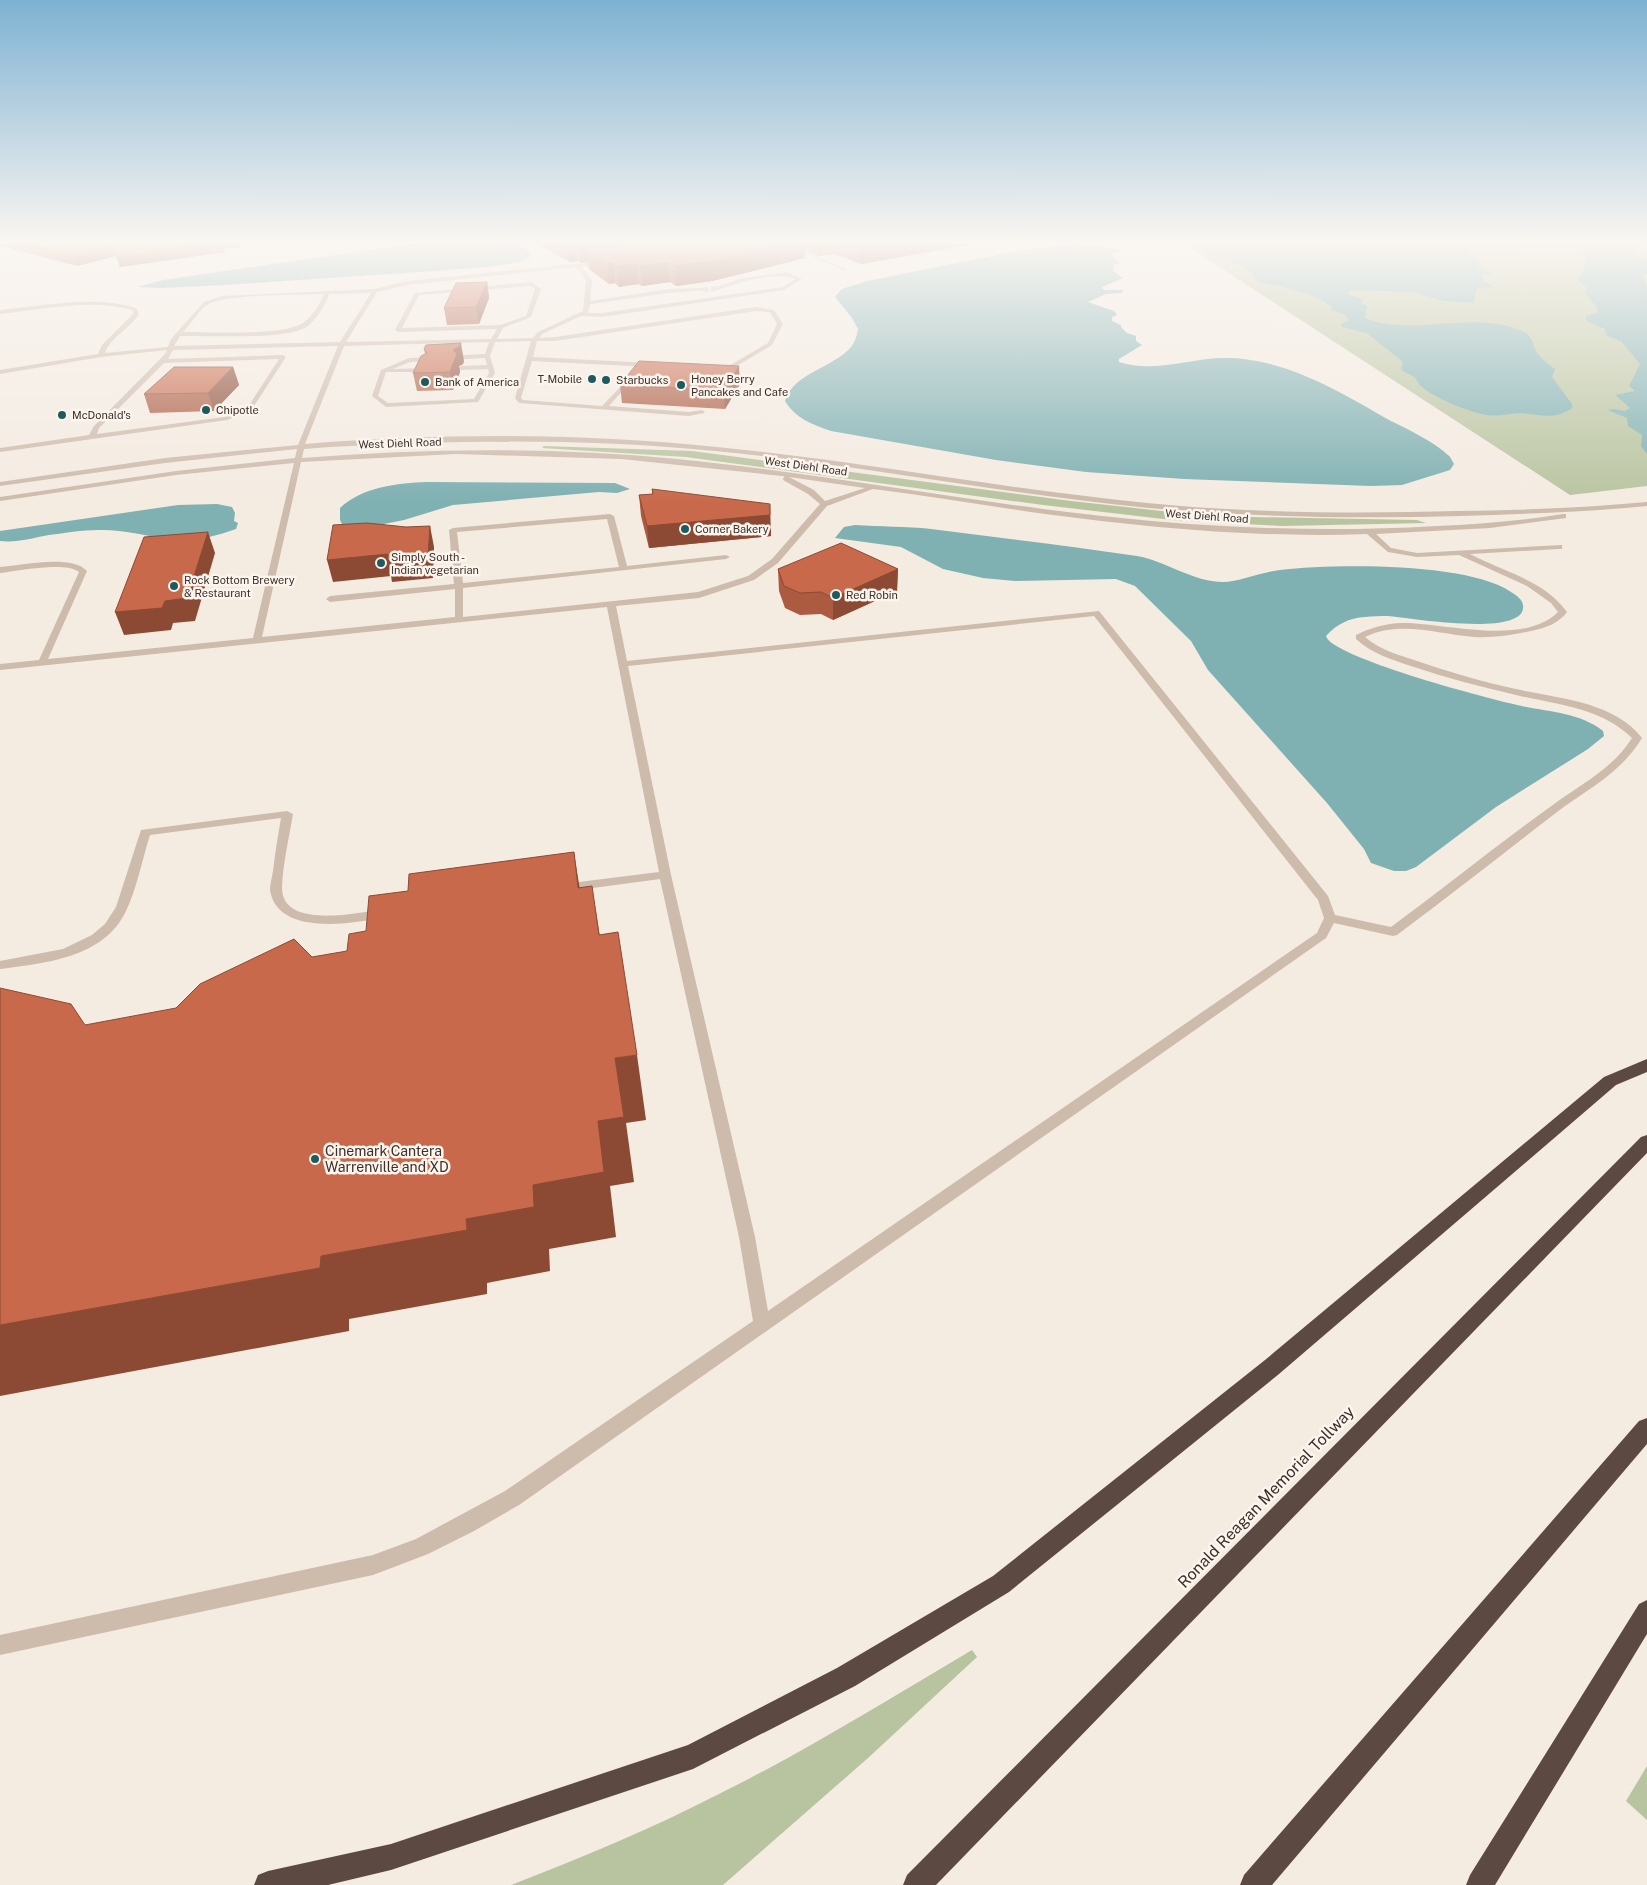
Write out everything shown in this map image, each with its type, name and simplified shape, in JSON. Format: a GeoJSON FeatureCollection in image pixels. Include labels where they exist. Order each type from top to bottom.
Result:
{"type":"FeatureCollection","features":[{"type":"Feature","properties":{"kind":"highway"},"geometry":{"type":"LineString","coordinates":[[268,1885],[391,1857],[693,1756],[846,1677],[1001,1584],[1272,1367],[1610,1081],[1647,1065]]}},
{"type":"Feature","properties":{"kind":"highway","name":"Ronald Reagan Memorial Tollway"},"geometry":{"type":"LineString","coordinates":[[917,1885],[1647,1142]]}},
{"type":"Feature","properties":{"kind":"highway"},"geometry":{"type":"LineString","coordinates":[[1254,1885],[1647,1428]]}},
{"type":"Feature","properties":{"kind":"highway"},"geometry":{"type":"LineString","coordinates":[[1480,1885],[1647,1612]]}},
{"type":"Feature","properties":{"kind":"street"},"geometry":{"type":"LineString","coordinates":[[101,355],[104,346],[124,327]]}},
{"type":"Feature","properties":{"kind":"street"},"geometry":{"type":"LineString","coordinates":[[92,437],[96,428],[162,361],[172,348],[173,340],[185,327]]}},
{"type":"Feature","properties":{"kind":"street"},"geometry":{"type":"LineString","coordinates":[[179,334],[273,332],[298,327]]}},
{"type":"Feature","properties":{"kind":"street"},"geometry":{"type":"LineString","coordinates":[[257,640],[301,446],[342,344],[353,327]]}},
{"type":"Feature","properties":{"kind":"street"},"geometry":{"type":"LineString","coordinates":[[400,327],[398,330],[501,327]]}},
{"type":"Feature","properties":{"kind":"street"},"geometry":{"type":"LineString","coordinates":[[487,356],[409,360],[383,371],[375,396],[386,405],[476,401],[492,374],[487,356],[493,340],[501,327]]}},
{"type":"Feature","properties":{"kind":"street"},"geometry":{"type":"LineString","coordinates":[[552,327],[544,330],[535,339],[518,398],[521,402],[689,414],[702,412]]}},
{"type":"Feature","properties":{"kind":"street"},"geometry":{"type":"LineString","coordinates":[[0,372],[101,355],[172,348],[535,339],[585,336],[642,327]]}},
{"type":"Feature","properties":{"kind":"street"},"geometry":{"type":"LineString","coordinates":[[712,368],[728,369],[770,344],[779,327]]}},
{"type":"Feature","properties":{"kind":"street"},"geometry":{"type":"LineString","coordinates":[[0,450],[225,419],[248,411],[283,357],[162,361]]}},
{"type":"Feature","properties":{"kind":"street"},"geometry":{"type":"LineString","coordinates":[[529,359],[659,366]]}},
{"type":"Feature","properties":{"kind":"street"},"geometry":{"type":"LineString","coordinates":[[604,408],[641,365]]}},
{"type":"Feature","properties":{"kind":"street"},"geometry":{"type":"LineString","coordinates":[[461,368],[490,367]]}},
{"type":"Feature","properties":{"kind":"street"},"geometry":{"type":"LineString","coordinates":[[383,371],[426,370]]}},
{"type":"Feature","properties":{"kind":"street","name":"West Diehl Road"},"geometry":{"type":"LineString","coordinates":[[0,484],[176,459],[301,446],[456,438],[598,440],[663,444],[781,457],[1102,501],[1268,514],[1381,516],[1607,508],[1647,504]]}},
{"type":"Feature","properties":{"kind":"street","name":"West Diehl Road"},"geometry":{"type":"LineString","coordinates":[[0,499],[188,471],[299,460],[431,453],[567,454],[676,461],[1096,517],[1170,525],[1276,532],[1396,532],[1528,523],[1607,508]]}},
{"type":"Feature","properties":{"kind":"street"},"geometry":{"type":"LineString","coordinates":[[780,474],[806,489],[824,504]]}},
{"type":"Feature","properties":{"kind":"street"},"geometry":{"type":"LineString","coordinates":[[0,667],[699,595],[751,578],[775,561],[824,504],[877,487]]}},
{"type":"Feature","properties":{"kind":"street"},"geometry":{"type":"LineString","coordinates":[[458,620],[459,587],[453,530],[610,516],[624,569]]}},
{"type":"Feature","properties":{"kind":"street"},"geometry":{"type":"LineString","coordinates":[[1368,532],[1381,546],[1399,554],[1417,555],[1558,547]]}},
{"type":"Feature","properties":{"kind":"street"},"geometry":{"type":"LineString","coordinates":[[1330,918],[1393,932],[1472,874],[1555,808],[1594,783],[1627,754],[1637,738],[1626,725],[1605,714],[1420,666],[1368,646],[1359,637],[1369,630],[1395,626],[1476,634],[1504,633],[1546,624],[1558,618],[1563,612],[1558,604],[1532,586],[1461,553]]}},
{"type":"Feature","properties":{"kind":"street"},"geometry":{"type":"LineString","coordinates":[[330,599],[459,587],[726,557]]}},
{"type":"Feature","properties":{"kind":"street"},"geometry":{"type":"LineString","coordinates":[[0,570],[63,564],[77,566],[83,570],[42,663]]}},
{"type":"Feature","properties":{"kind":"street"},"geometry":{"type":"LineString","coordinates":[[611,605],[665,875],[747,1237],[762,1324]]}},
{"type":"Feature","properties":{"kind":"street"},"geometry":{"type":"LineString","coordinates":[[0,1645],[373,1565],[421,1547],[467,1524],[512,1498],[1322,935],[1330,918],[1324,899],[1096,613],[624,664]]}},
{"type":"Feature","properties":{"kind":"street"},"geometry":{"type":"LineString","coordinates":[[0,965],[65,954],[85,945],[110,925],[120,912],[145,832],[287,814],[276,889],[277,898],[282,907],[294,915],[311,920],[332,920],[394,911]]}},
{"type":"Feature","properties":{"kind":"street"},"geometry":{"type":"LineString","coordinates":[[551,890],[665,875]]}},
{"type":"Feature","properties":{"kind":"green space"},"geometry":{"type":"Polygon","coordinates":[[[1311,327],[1647,327],[1647,486],[1570,495],[1311,327]]]}},
{"type":"Feature","properties":{"kind":"green space"},"geometry":{"type":"Polygon","coordinates":[[[544,446],[692,451],[1071,501],[1162,511],[1250,517],[1417,520],[1426,523],[1282,526],[1172,520],[1043,505],[686,457],[542,448],[544,446]]]}},
{"type":"Feature","properties":{"kind":"green space"},"geometry":{"type":"Polygon","coordinates":[[[972,1650],[977,1657],[868,1758],[723,1885],[511,1885],[590,1854],[693,1807],[784,1760],[972,1650]]]}},
{"type":"Feature","properties":{"kind":"green space"},"geometry":{"type":"Polygon","coordinates":[[[1647,1766],[1647,1820],[1626,1801],[1647,1766]]]}},
{"type":"Feature","properties":{"kind":"water"},"geometry":{"type":"Polygon","coordinates":[[[857,327],[1121,327],[1127,333],[1136,336],[1136,341],[1142,345],[1119,359],[1119,362],[1133,365],[1160,366],[1214,358],[1233,358],[1282,367],[1329,387],[1420,436],[1449,456],[1454,464],[1450,470],[1402,485],[1371,486],[1184,479],[1086,472],[996,460],[831,431],[799,417],[785,401],[789,392],[805,377],[834,360],[851,347],[858,329],[857,327]]]}},
{"type":"Feature","properties":{"kind":"water"},"geometry":{"type":"Polygon","coordinates":[[[1342,327],[1510,327],[1527,334],[1540,356],[1555,369],[1552,377],[1572,404],[1572,408],[1566,412],[1554,415],[1521,413],[1491,415],[1471,411],[1427,391],[1414,377],[1401,369],[1403,362],[1367,333],[1342,327]]]}},
{"type":"Feature","properties":{"kind":"water"},"geometry":{"type":"Polygon","coordinates":[[[1600,327],[1647,327],[1647,454],[1641,446],[1642,435],[1628,426],[1627,418],[1608,410],[1625,411],[1630,408],[1615,395],[1635,391],[1629,386],[1640,364],[1622,342],[1606,335],[1605,329],[1600,327]]]}},
{"type":"Feature","properties":{"kind":"water"},"geometry":{"type":"Polygon","coordinates":[[[427,482],[615,483],[630,489],[617,493],[599,492],[453,505],[404,520],[374,526],[343,526],[340,520],[340,508],[359,495],[393,485],[427,482]]]}},
{"type":"Feature","properties":{"kind":"water"},"geometry":{"type":"Polygon","coordinates":[[[217,504],[232,507],[235,513],[234,521],[238,523],[236,529],[193,540],[166,539],[115,530],[92,530],[18,541],[0,541],[0,531],[178,505],[217,504]]]}},
{"type":"Feature","properties":{"kind":"water"},"geometry":{"type":"Polygon","coordinates":[[[855,525],[931,529],[1137,556],[1201,579],[1223,582],[1280,570],[1365,566],[1433,570],[1490,582],[1511,592],[1520,599],[1523,605],[1519,615],[1506,621],[1487,624],[1464,624],[1388,616],[1368,617],[1344,622],[1326,636],[1334,645],[1380,665],[1473,694],[1583,719],[1603,731],[1604,736],[1588,749],[1496,807],[1416,867],[1406,871],[1394,871],[1371,863],[1364,849],[1327,803],[1208,670],[1191,641],[1135,586],[1116,579],[1015,581],[983,578],[943,569],[901,547],[835,538],[844,527],[855,525]]]}},
{"type":"Feature","properties":{"kind":"building"},"geometry":{"type":"Polygon","coordinates":[[[461,343],[460,346],[453,350],[457,354],[450,372],[413,373],[421,356],[427,353],[424,349],[426,345],[461,343]]]}},
{"type":"Feature","properties":{"kind":"building"},"geometry":{"type":"Polygon","coordinates":[[[639,361],[739,366],[724,391],[620,385],[639,361]]]}},
{"type":"Feature","properties":{"kind":"building"},"geometry":{"type":"Polygon","coordinates":[[[174,367],[233,367],[208,393],[144,394],[174,367]]]}},
{"type":"Feature","properties":{"kind":"building"},"geometry":{"type":"Polygon","coordinates":[[[652,489],[770,504],[770,515],[647,526],[639,495],[653,494],[652,489]]]}},
{"type":"Feature","properties":{"kind":"building"},"geometry":{"type":"Polygon","coordinates":[[[367,523],[406,527],[430,526],[428,556],[387,560],[388,554],[327,560],[333,525],[367,523]]]}},
{"type":"Feature","properties":{"kind":"building"},"geometry":{"type":"Polygon","coordinates":[[[208,532],[187,598],[165,601],[162,608],[115,612],[144,537],[208,532]]]}},
{"type":"Feature","properties":{"kind":"building"},"geometry":{"type":"Polygon","coordinates":[[[841,543],[898,569],[833,598],[821,592],[800,593],[784,586],[778,569],[841,543]]]}},
{"type":"Feature","properties":{"kind":"building","name":"Cinemark Cantera Warrenville and XD"},"geometry":{"type":"Polygon","coordinates":[[[574,852],[578,888],[592,886],[599,935],[618,932],[637,1055],[615,1058],[624,1117],[598,1121],[604,1172],[533,1185],[534,1207],[466,1219],[467,1230],[321,1256],[320,1268],[0,1325],[0,988],[71,1004],[85,1025],[176,1008],[200,984],[294,939],[312,957],[347,951],[349,934],[366,931],[369,896],[408,891],[409,874],[574,852]]]}},
{"type":"Feature","properties":{"kind":"place","name":"T-Mobile"},"geometry":{"type":"Point","coordinates":[592,379]}},
{"type":"Feature","properties":{"kind":"place","name":"Starbucks"},"geometry":{"type":"Point","coordinates":[606,380]}},
{"type":"Feature","properties":{"kind":"place","name":"Bank of America"},"geometry":{"type":"Point","coordinates":[425,382]}},
{"type":"Feature","properties":{"kind":"place","name":"Honey Berry Pancakes and Cafe"},"geometry":{"type":"Point","coordinates":[681,385]}},
{"type":"Feature","properties":{"kind":"place","name":"Chipotle"},"geometry":{"type":"Point","coordinates":[206,410]}},
{"type":"Feature","properties":{"kind":"place","name":"McDonald's"},"geometry":{"type":"Point","coordinates":[62,415]}},
{"type":"Feature","properties":{"kind":"place","name":"Corner Bakery"},"geometry":{"type":"Point","coordinates":[685,529]}},
{"type":"Feature","properties":{"kind":"place","name":"Simply South - Indian vegetarian"},"geometry":{"type":"Point","coordinates":[381,563]}},
{"type":"Feature","properties":{"kind":"place","name":"Rock Bottom Brewery & Restaurant"},"geometry":{"type":"Point","coordinates":[174,586]}},
{"type":"Feature","properties":{"kind":"place","name":"Red Robin"},"geometry":{"type":"Point","coordinates":[836,595]}},
{"type":"Feature","properties":{"kind":"place","name":"Cinemark Cantera Warrenville and XD"},"geometry":{"type":"Point","coordinates":[315,1159]}}]}
